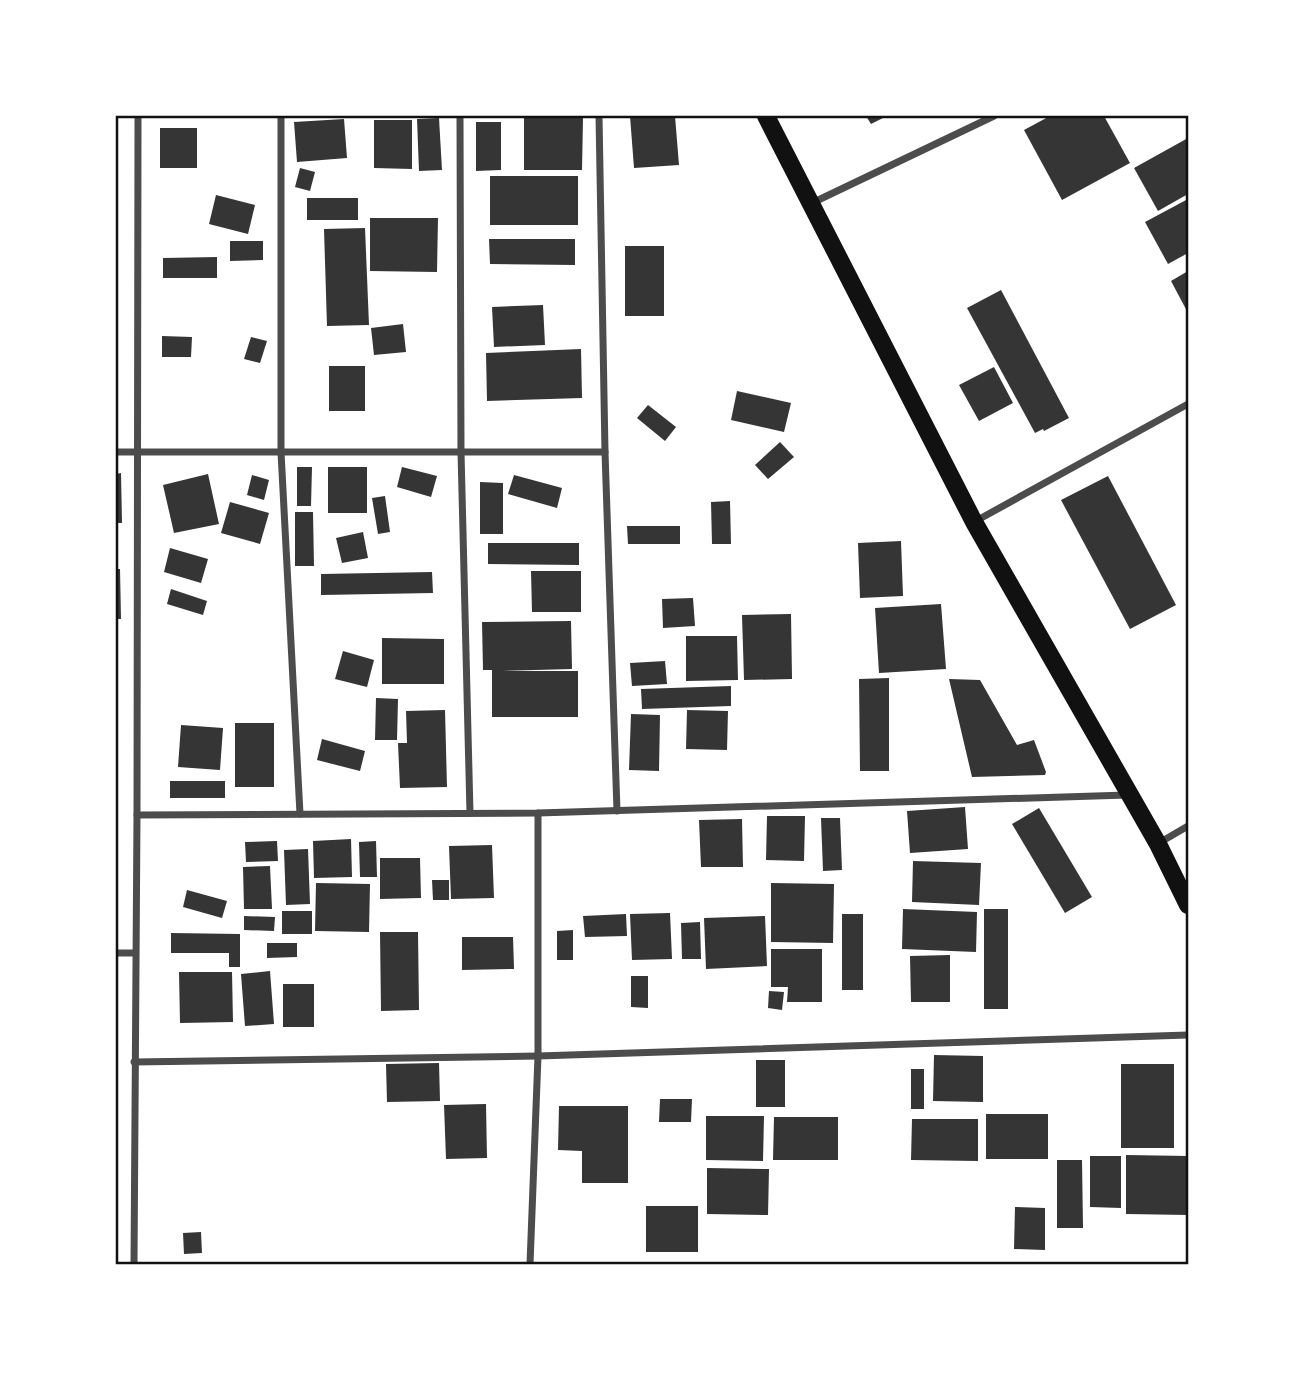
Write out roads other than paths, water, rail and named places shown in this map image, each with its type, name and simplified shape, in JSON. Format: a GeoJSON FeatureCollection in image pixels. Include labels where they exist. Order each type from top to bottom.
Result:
{"type":"FeatureCollection","features":[{"type":"Feature","properties":{"kind":"main road"},"geometry":{"type":"LineString","coordinates":[[766,116],[974,522],[1158,844],[1188,905]]}},
{"type":"Feature","properties":{"kind":"street"},"geometry":{"type":"LineString","coordinates":[[134,1265],[138,116]]}},
{"type":"Feature","properties":{"kind":"street"},"geometry":{"type":"LineString","coordinates":[[281,116],[281,452],[300,814]]}},
{"type":"Feature","properties":{"kind":"street"},"geometry":{"type":"LineString","coordinates":[[460,116],[461,452],[470,813]]}},
{"type":"Feature","properties":{"kind":"street"},"geometry":{"type":"LineString","coordinates":[[599,116],[605,452],[617,811]]}},
{"type":"Feature","properties":{"kind":"street"},"geometry":{"type":"LineString","coordinates":[[812,203],[994,116]]}},
{"type":"Feature","properties":{"kind":"street"},"geometry":{"type":"LineString","coordinates":[[974,522],[1188,404]]}},
{"type":"Feature","properties":{"kind":"street"},"geometry":{"type":"LineString","coordinates":[[116,452],[605,452]]}},
{"type":"Feature","properties":{"kind":"street"},"geometry":{"type":"LineString","coordinates":[[137,814],[538,813],[1129,794]]}},
{"type":"Feature","properties":{"kind":"street"},"geometry":{"type":"LineString","coordinates":[[530,1265],[538,1056],[538,813]]}},
{"type":"Feature","properties":{"kind":"street"},"geometry":{"type":"LineString","coordinates":[[1158,844],[1188,826]]}},
{"type":"Feature","properties":{"kind":"street"},"geometry":{"type":"LineString","coordinates":[[116,953],[135,953]]}},
{"type":"Feature","properties":{"kind":"street"},"geometry":{"type":"LineString","coordinates":[[134,1062],[538,1056],[1188,1035]]}}]}
